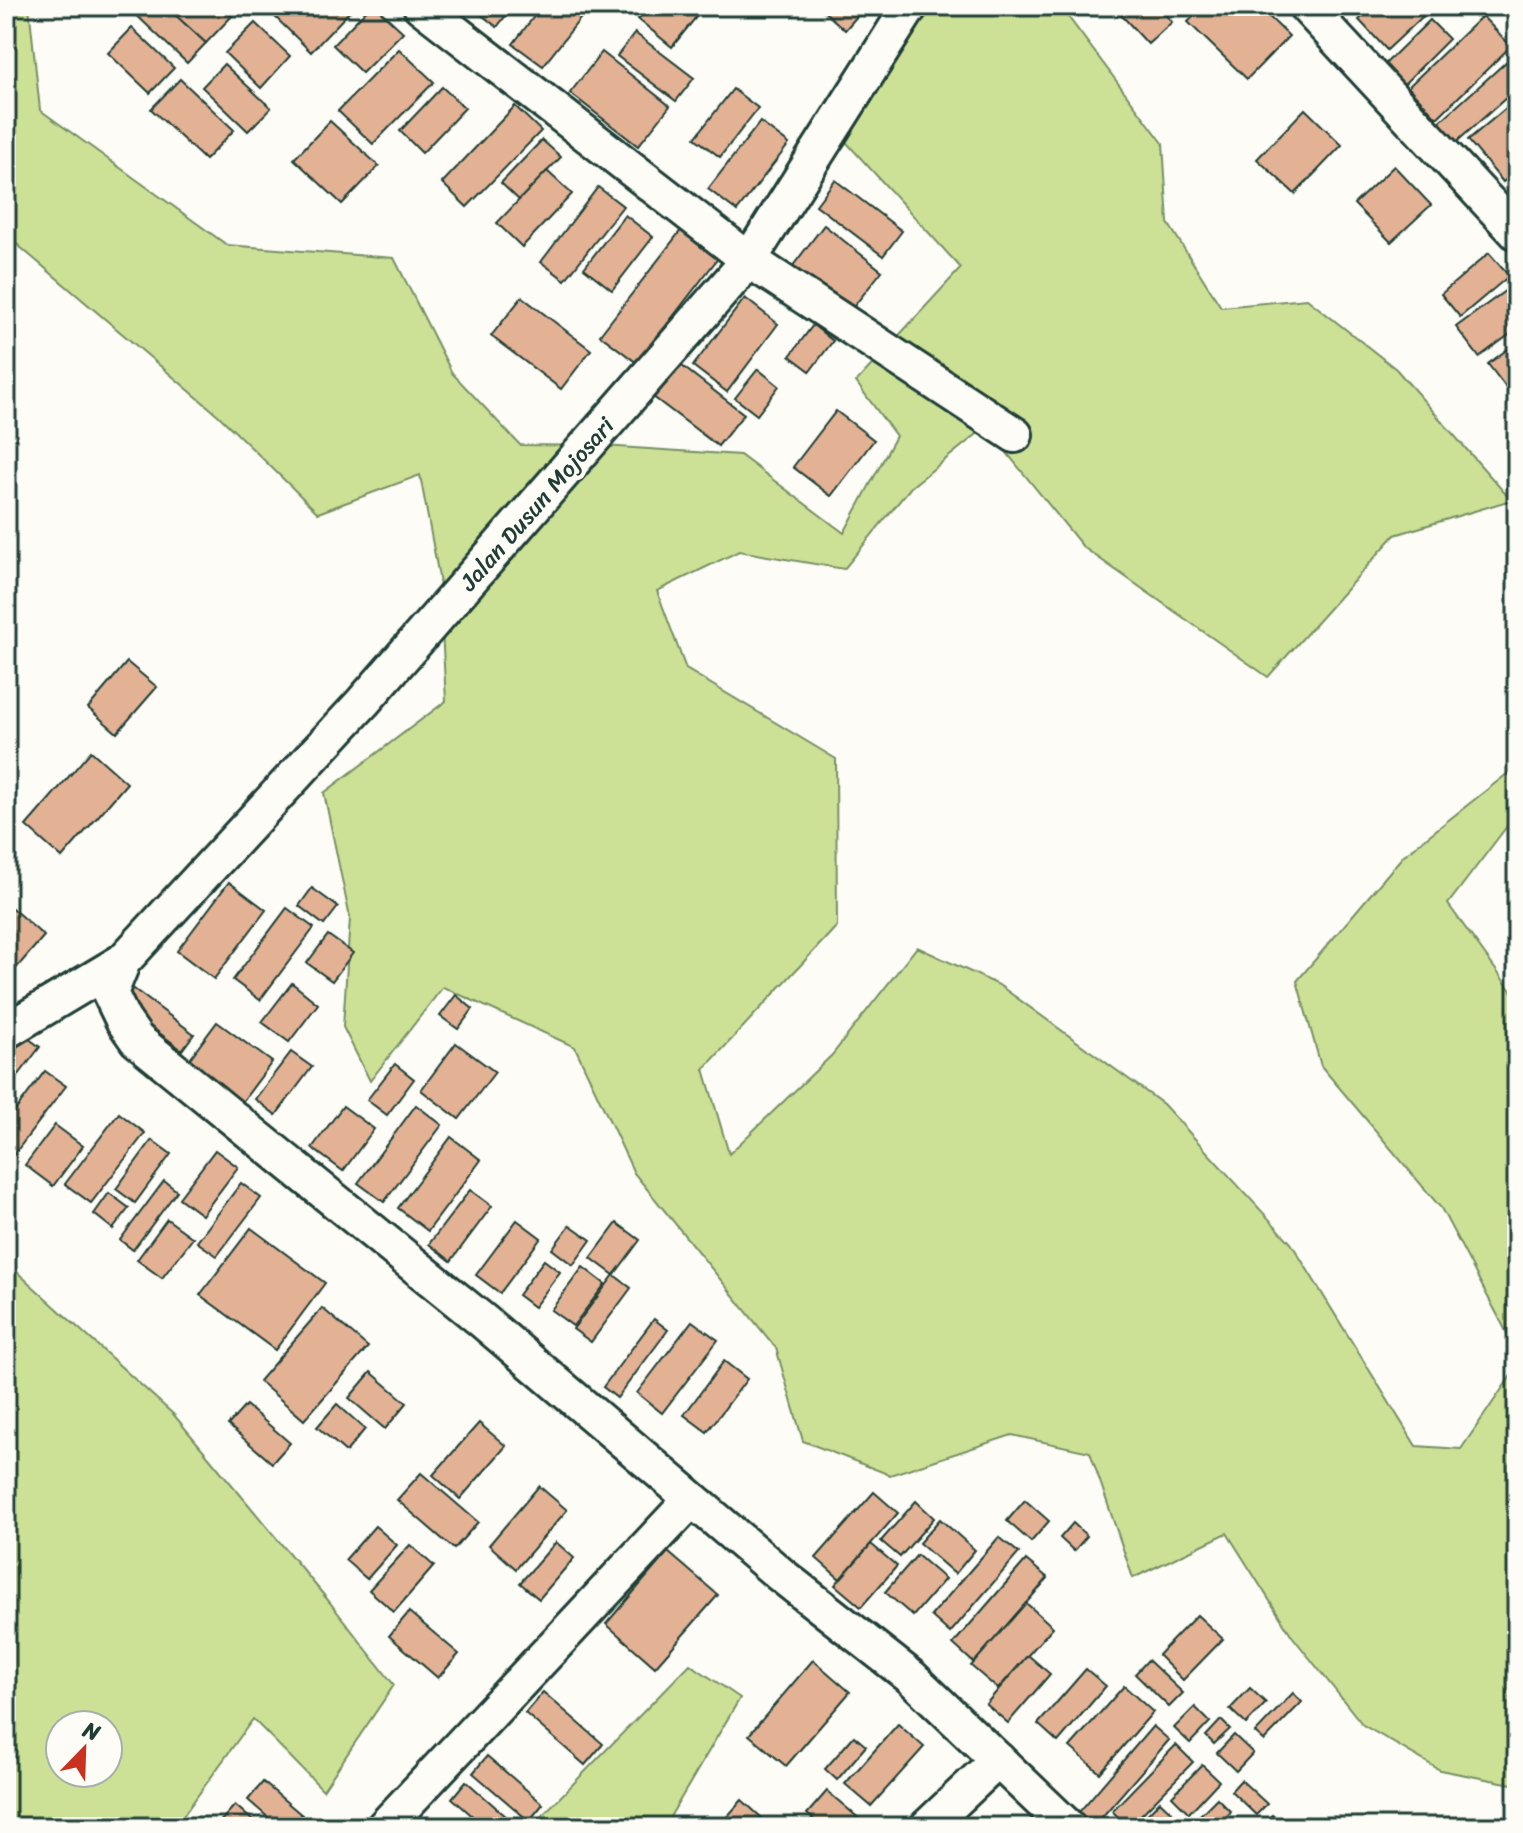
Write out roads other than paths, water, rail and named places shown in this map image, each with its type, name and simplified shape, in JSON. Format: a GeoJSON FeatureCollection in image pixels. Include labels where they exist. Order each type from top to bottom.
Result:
{"type":"FeatureCollection","features":[{"type":"Feature","properties":{"kind":"street"},"geometry":{"type":"LineString","coordinates":[[421,6],[749,260],[1015,435]]}},
{"type":"Feature","properties":{"kind":"street","name":"Jalan Dusun Mojosari"},"geometry":{"type":"LineString","coordinates":[[6,1031],[122,965],[363,702],[749,260],[910,6]]}},
{"type":"Feature","properties":{"kind":"street"},"geometry":{"type":"LineString","coordinates":[[1306,6],[1517,233]]}},
{"type":"Feature","properties":{"kind":"street"},"geometry":{"type":"LineString","coordinates":[[122,965],[110,993],[137,1040],[483,1321],[781,1575],[911,1677],[1068,1827]]}},
{"type":"Feature","properties":{"kind":"street"},"geometry":{"type":"LineString","coordinates":[[384,1827],[691,1500]]}},
{"type":"Feature","properties":{"kind":"street"},"geometry":{"type":"LineString","coordinates":[[927,1827],[998,1760]]}}]}
